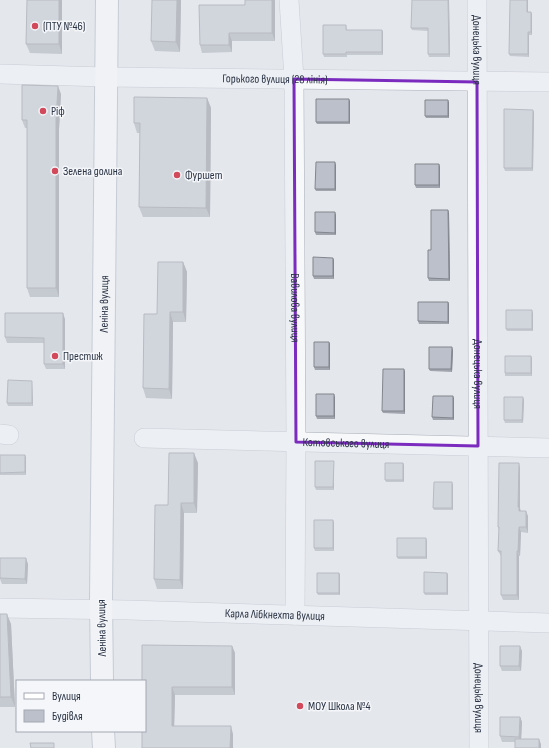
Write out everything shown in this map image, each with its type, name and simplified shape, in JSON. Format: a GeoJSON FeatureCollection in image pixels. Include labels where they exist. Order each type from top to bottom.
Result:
{"type":"FeatureCollection","features":[{"type":"Feature","properties":{"kind":"main road","name":"Леніна вулиця"},"geometry":{"type":"LineString","coordinates":[[102,680],[101,609],[107,0]]}},
{"type":"Feature","properties":{"kind":"main road"},"geometry":{"type":"LineString","coordinates":[[103,732],[104,748]]}},
{"type":"Feature","properties":{"kind":"street","name":"Вавилова вулиця"},"geometry":{"type":"LineString","coordinates":[[289,0],[294,79],[296,442],[294,615]]}},
{"type":"Feature","properties":{"kind":"street","name":"Донецька вулиця"},"geometry":{"type":"LineString","coordinates":[[477,0],[479,748]]}},
{"type":"Feature","properties":{"kind":"street","name":"Горького вулиця (28 лiнiя)"},"geometry":{"type":"LineString","coordinates":[[0,74],[106,77],[549,82]]}},
{"type":"Feature","properties":{"kind":"street","name":"Котовського вулиця"},"geometry":{"type":"LineString","coordinates":[[144,438],[549,448]]}},
{"type":"Feature","properties":{"kind":"street","name":"Карла Лібкнехта вулиця"},"geometry":{"type":"LineString","coordinates":[[0,608],[101,609],[549,623]]}},
{"type":"Feature","properties":{"kind":"highlighted area"},"geometry":{"type":"Polygon","coordinates":[[[294,79],[477,82],[478,446],[296,442],[294,79]]]}},
{"type":"Feature","properties":{"kind":"building"},"geometry":{"type":"Polygon","coordinates":[[[27,0],[59,0],[59,44],[26,44],[27,0]]]}},
{"type":"Feature","properties":{"kind":"building"},"geometry":{"type":"Polygon","coordinates":[[[152,0],[177,0],[176,42],[151,41],[152,0]]]}},
{"type":"Feature","properties":{"kind":"building"},"geometry":{"type":"Polygon","coordinates":[[[245,0],[272,0],[272,33],[229,33],[229,45],[200,45],[199,5],[245,5],[245,0]]]}},
{"type":"Feature","properties":{"kind":"building"},"geometry":{"type":"Polygon","coordinates":[[[412,0],[448,0],[449,54],[428,54],[428,28],[411,28],[412,0]]]}},
{"type":"Feature","properties":{"kind":"building"},"geometry":{"type":"Polygon","coordinates":[[[510,0],[527,0],[527,12],[531,12],[531,32],[528,32],[528,54],[509,54],[510,0]]]}},
{"type":"Feature","properties":{"kind":"building"},"geometry":{"type":"Polygon","coordinates":[[[323,25],[346,25],[346,30],[382,30],[382,52],[346,52],[346,54],[323,54],[323,25]]]}},
{"type":"Feature","properties":{"kind":"building"},"geometry":{"type":"Polygon","coordinates":[[[22,85],[58,86],[56,120],[56,288],[27,288],[27,120],[22,120],[22,85]]]}},
{"type":"Feature","properties":{"kind":"building","name":"Фуршет"},"geometry":{"type":"Polygon","coordinates":[[[134,97],[207,98],[206,208],[139,207],[140,123],[134,123],[134,97]]]}},
{"type":"Feature","properties":{"kind":"building"},"geometry":{"type":"Polygon","coordinates":[[[316,99],[349,99],[349,122],[316,122],[316,99]]]}},
{"type":"Feature","properties":{"kind":"building"},"geometry":{"type":"Polygon","coordinates":[[[425,100],[448,100],[448,116],[425,116],[425,100]]]}},
{"type":"Feature","properties":{"kind":"building"},"geometry":{"type":"Polygon","coordinates":[[[504,109],[533,110],[532,168],[504,168],[504,109]]]}},
{"type":"Feature","properties":{"kind":"building"},"geometry":{"type":"Polygon","coordinates":[[[316,162],[335,162],[335,189],[315,189],[316,162]]]}},
{"type":"Feature","properties":{"kind":"building"},"geometry":{"type":"Polygon","coordinates":[[[415,164],[439,164],[439,185],[415,185],[415,164]]]}},
{"type":"Feature","properties":{"kind":"building"},"geometry":{"type":"Polygon","coordinates":[[[431,210],[448,210],[449,279],[428,278],[428,250],[431,250],[431,210]]]}},
{"type":"Feature","properties":{"kind":"building"},"geometry":{"type":"Polygon","coordinates":[[[315,212],[335,212],[335,233],[315,232],[315,212]]]}},
{"type":"Feature","properties":{"kind":"building"},"geometry":{"type":"Polygon","coordinates":[[[313,257],[333,258],[333,276],[313,276],[313,257]]]}},
{"type":"Feature","properties":{"kind":"building"},"geometry":{"type":"Polygon","coordinates":[[[158,262],[183,262],[183,312],[170,312],[169,389],[143,388],[144,314],[157,314],[158,262]]]}},
{"type":"Feature","properties":{"kind":"building"},"geometry":{"type":"Polygon","coordinates":[[[418,302],[448,302],[448,322],[418,321],[418,302]]]}},
{"type":"Feature","properties":{"kind":"building"},"geometry":{"type":"Polygon","coordinates":[[[506,310],[532,310],[532,329],[506,329],[506,310]]]}},
{"type":"Feature","properties":{"kind":"building","name":"Престиж"},"geometry":{"type":"Polygon","coordinates":[[[5,313],[63,313],[63,364],[44,364],[44,338],[5,337],[5,313]]]}},
{"type":"Feature","properties":{"kind":"building"},"geometry":{"type":"Polygon","coordinates":[[[314,342],[329,342],[329,367],[314,367],[314,342]]]}},
{"type":"Feature","properties":{"kind":"building"},"geometry":{"type":"Polygon","coordinates":[[[429,347],[452,347],[451,369],[429,369],[429,347]]]}},
{"type":"Feature","properties":{"kind":"building"},"geometry":{"type":"Polygon","coordinates":[[[505,356],[531,356],[531,373],[505,373],[505,356]]]}},
{"type":"Feature","properties":{"kind":"building"},"geometry":{"type":"Polygon","coordinates":[[[383,369],[404,369],[404,411],[382,411],[383,369]]]}},
{"type":"Feature","properties":{"kind":"building"},"geometry":{"type":"Polygon","coordinates":[[[8,380],[32,381],[32,403],[7,403],[8,380]]]}},
{"type":"Feature","properties":{"kind":"building"},"geometry":{"type":"Polygon","coordinates":[[[316,394],[334,394],[334,416],[316,416],[316,394]]]}},
{"type":"Feature","properties":{"kind":"building"},"geometry":{"type":"Polygon","coordinates":[[[433,396],[453,396],[453,418],[432,417],[433,396]]]}},
{"type":"Feature","properties":{"kind":"building"},"geometry":{"type":"Polygon","coordinates":[[[504,397],[523,397],[522,420],[504,420],[504,397]]]}},
{"type":"Feature","properties":{"kind":"building"},"geometry":{"type":"Polygon","coordinates":[[[169,453],[194,453],[194,503],[181,503],[180,580],[154,579],[155,505],[168,505],[169,453]]]}},
{"type":"Feature","properties":{"kind":"building"},"geometry":{"type":"Polygon","coordinates":[[[0,455],[25,455],[25,472],[0,473],[0,455]]]}},
{"type":"Feature","properties":{"kind":"building"},"geometry":{"type":"Polygon","coordinates":[[[315,461],[334,461],[333,487],[315,487],[315,461]]]}},
{"type":"Feature","properties":{"kind":"building"},"geometry":{"type":"Polygon","coordinates":[[[385,463],[403,463],[403,480],[385,480],[385,463]]]}},
{"type":"Feature","properties":{"kind":"building"},"geometry":{"type":"Polygon","coordinates":[[[499,463],[519,463],[518,507],[519,511],[526,511],[526,527],[519,527],[517,551],[517,595],[501,595],[501,551],[498,551],[499,463]]]}},
{"type":"Feature","properties":{"kind":"building"},"geometry":{"type":"Polygon","coordinates":[[[434,482],[452,482],[452,508],[433,508],[434,482]]]}},
{"type":"Feature","properties":{"kind":"building"},"geometry":{"type":"Polygon","coordinates":[[[314,520],[333,520],[333,548],[314,548],[314,520]]]}},
{"type":"Feature","properties":{"kind":"building"},"geometry":{"type":"Polygon","coordinates":[[[397,538],[426,538],[426,557],[397,557],[397,538]]]}},
{"type":"Feature","properties":{"kind":"building"},"geometry":{"type":"Polygon","coordinates":[[[0,558],[26,558],[25,579],[0,578],[0,558]]]}},
{"type":"Feature","properties":{"kind":"building"},"geometry":{"type":"Polygon","coordinates":[[[424,572],[447,573],[447,593],[424,593],[424,572]]]}},
{"type":"Feature","properties":{"kind":"building"},"geometry":{"type":"Polygon","coordinates":[[[317,573],[339,573],[339,593],[317,593],[317,573]]]}},
{"type":"Feature","properties":{"kind":"building"},"geometry":{"type":"Polygon","coordinates":[[[0,614],[7,614],[11,697],[0,697],[0,614]]]}},
{"type":"Feature","properties":{"kind":"building"},"geometry":{"type":"Polygon","coordinates":[[[142,645],[232,646],[232,687],[172,687],[172,726],[231,726],[230,748],[142,748],[142,732],[146,732],[146,680],[142,680],[142,645]]]}},
{"type":"Feature","properties":{"kind":"building"},"geometry":{"type":"Polygon","coordinates":[[[500,646],[520,646],[519,666],[500,666],[500,646]]]}},
{"type":"Feature","properties":{"kind":"building"},"geometry":{"type":"Polygon","coordinates":[[[500,717],[520,717],[519,737],[500,736],[500,717]]]}},
{"type":"Feature","properties":{"kind":"building"},"geometry":{"type":"Polygon","coordinates":[[[515,739],[539,739],[539,748],[515,748],[515,739]]]}},
{"type":"Feature","properties":{"kind":"building"},"geometry":{"type":"Polygon","coordinates":[[[30,743],[54,743],[54,748],[31,748],[30,743]]]}},
{"type":"Feature","properties":{"kind":"place","name":"(ПТУ №46)"},"geometry":{"type":"Point","coordinates":[35,26]}},
{"type":"Feature","properties":{"kind":"place","name":"Ріф"},"geometry":{"type":"Point","coordinates":[43,111]}},
{"type":"Feature","properties":{"kind":"place","name":"Зелена долина"},"geometry":{"type":"Point","coordinates":[55,171]}},
{"type":"Feature","properties":{"kind":"place","name":"Фуршет"},"geometry":{"type":"Point","coordinates":[177,175]}},
{"type":"Feature","properties":{"kind":"place","name":"Престиж"},"geometry":{"type":"Point","coordinates":[55,356]}},
{"type":"Feature","properties":{"kind":"place","name":"МОУ Школа №4"},"geometry":{"type":"Point","coordinates":[300,706]}}]}
